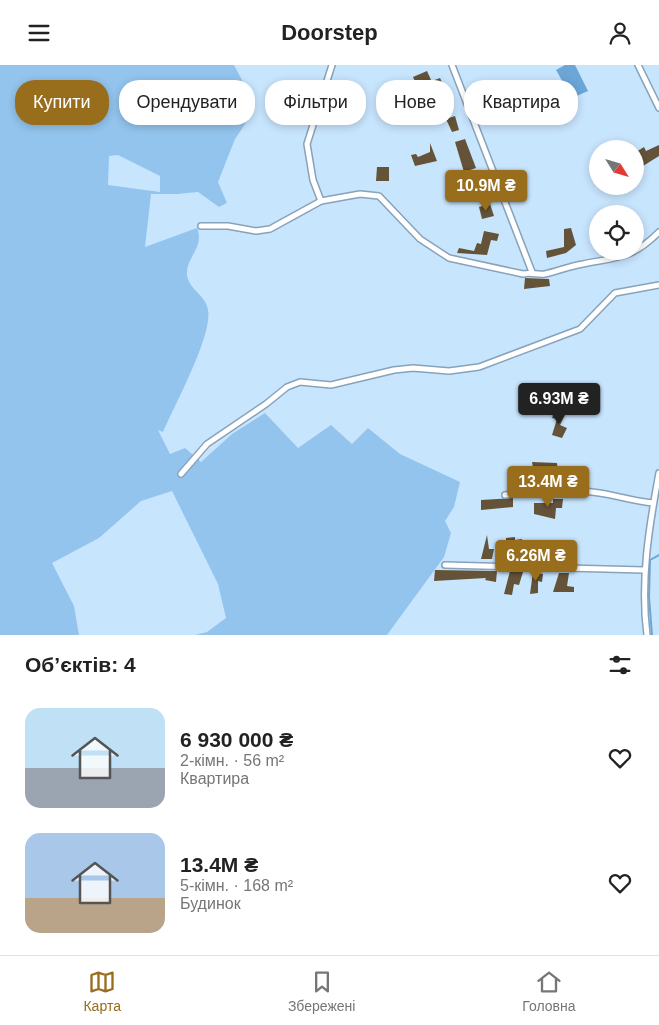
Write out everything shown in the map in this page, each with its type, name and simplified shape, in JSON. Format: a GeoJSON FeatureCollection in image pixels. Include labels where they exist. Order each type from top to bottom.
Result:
{"type":"FeatureCollection","features":[{"type":"Feature","properties":{"kind":"street"},"geometry":{"type":"LineString","coordinates":[[321,201],[312,181],[307,144],[332,65]]}},
{"type":"Feature","properties":{"kind":"street"},"geometry":{"type":"LineString","coordinates":[[452,65],[532,272]]}},
{"type":"Feature","properties":{"kind":"street"},"geometry":{"type":"LineString","coordinates":[[638,65],[659,108]]}},
{"type":"Feature","properties":{"kind":"street"},"geometry":{"type":"LineString","coordinates":[[201,226],[228,226],[256,231],[270,229],[321,201],[360,194],[379,196],[420,239],[449,258],[480,263],[498,270],[523,274],[532,272],[545,274],[581,264],[622,258],[634,253],[659,232]]}},
{"type":"Feature","properties":{"kind":"street"},"geometry":{"type":"LineString","coordinates":[[181,474],[207,445],[287,387],[300,382],[330,385],[404,369],[449,371],[480,367],[580,329],[615,293],[659,285]]}},
{"type":"Feature","properties":{"kind":"street"},"geometry":{"type":"LineString","coordinates":[[647,635],[643,605],[644,570],[659,473]]}},
{"type":"Feature","properties":{"kind":"street"},"geometry":{"type":"LineString","coordinates":[[505,495],[522,492],[590,491],[632,501],[653,503]]}},
{"type":"Feature","properties":{"kind":"street"},"geometry":{"type":"LineString","coordinates":[[444,565],[644,570]]}},
{"type":"Feature","properties":{"kind":"shaded area"},"geometry":{"type":"Polygon","coordinates":[[[0,65],[234,65],[242,80],[119,80],[119,125],[244,125],[235,139],[218,182],[227,203],[219,207],[198,192],[151,194],[145,247],[197,228],[199,241],[189,262],[187,275],[191,285],[207,305],[208,310],[205,336],[192,371],[163,432],[158,430],[170,454],[185,448],[201,462],[232,434],[265,413],[298,448],[331,425],[352,444],[368,428],[400,454],[460,482],[454,507],[445,521],[451,533],[444,557],[387,635],[195,635],[207,632],[226,618],[218,584],[172,491],[141,501],[99,538],[52,563],[74,606],[79,635],[0,635],[0,65]],[[118,155],[109,156],[108,185],[160,192],[160,176],[118,155]]]}},
{"type":"Feature","properties":{"kind":"shaded area"},"geometry":{"type":"Polygon","coordinates":[[[565,65],[575,65],[588,91],[578,95],[578,80],[562,80],[556,70],[565,65]]]}},
{"type":"Feature","properties":{"kind":"building"},"geometry":{"type":"Polygon","coordinates":[[[427,71],[431,80],[414,80],[413,77],[427,71]]]}},
{"type":"Feature","properties":{"kind":"building"},"geometry":{"type":"Polygon","coordinates":[[[454,116],[459,130],[452,132],[449,125],[454,125],[454,116]]]}},
{"type":"Feature","properties":{"kind":"building"},"geometry":{"type":"Polygon","coordinates":[[[465,139],[476,168],[464,172],[455,142],[465,139]]]}},
{"type":"Feature","properties":{"kind":"building"},"geometry":{"type":"Polygon","coordinates":[[[430,143],[437,161],[415,166],[411,155],[416,154],[418,157],[430,152],[430,143]]]}},
{"type":"Feature","properties":{"kind":"building"},"geometry":{"type":"Polygon","coordinates":[[[659,145],[659,156],[644,165],[644,147],[646,151],[659,145]]]}},
{"type":"Feature","properties":{"kind":"building"},"geometry":{"type":"Polygon","coordinates":[[[377,167],[389,167],[389,181],[376,181],[377,167]]]}},
{"type":"Feature","properties":{"kind":"building"},"geometry":{"type":"Polygon","coordinates":[[[490,204],[494,216],[482,219],[479,207],[490,204]]]}},
{"type":"Feature","properties":{"kind":"building"},"geometry":{"type":"Polygon","coordinates":[[[571,228],[576,245],[566,253],[547,258],[546,251],[564,247],[564,229],[571,228]]]}},
{"type":"Feature","properties":{"kind":"building"},"geometry":{"type":"Polygon","coordinates":[[[484,231],[499,234],[497,241],[491,240],[487,255],[457,253],[459,248],[474,251],[477,243],[481,244],[484,231]]]}},
{"type":"Feature","properties":{"kind":"building"},"geometry":{"type":"Polygon","coordinates":[[[525,278],[549,279],[550,286],[524,289],[525,278]]]}},
{"type":"Feature","properties":{"kind":"building"},"geometry":{"type":"Polygon","coordinates":[[[555,411],[565,415],[560,425],[567,428],[562,438],[552,435],[557,419],[552,418],[555,411]]]}},
{"type":"Feature","properties":{"kind":"building"},"geometry":{"type":"Polygon","coordinates":[[[532,462],[557,463],[558,473],[547,477],[547,481],[536,484],[532,462]]]}},
{"type":"Feature","properties":{"kind":"building"},"geometry":{"type":"Polygon","coordinates":[[[513,498],[513,507],[481,510],[481,500],[513,498]]]}},
{"type":"Feature","properties":{"kind":"building"},"geometry":{"type":"Polygon","coordinates":[[[553,499],[563,499],[562,508],[556,508],[555,519],[534,514],[534,503],[553,503],[553,499]]]}},
{"type":"Feature","properties":{"kind":"building"},"geometry":{"type":"Polygon","coordinates":[[[487,535],[489,549],[494,549],[492,559],[481,559],[487,535]]]}},
{"type":"Feature","properties":{"kind":"building"},"geometry":{"type":"Polygon","coordinates":[[[515,537],[515,540],[522,539],[521,559],[510,560],[515,545],[503,543],[506,542],[506,538],[515,537]]]}},
{"type":"Feature","properties":{"kind":"building"},"geometry":{"type":"Polygon","coordinates":[[[435,570],[497,571],[496,582],[485,580],[486,578],[434,581],[435,570]]]}},
{"type":"Feature","properties":{"kind":"building"},"geometry":{"type":"Polygon","coordinates":[[[510,571],[523,572],[519,585],[514,584],[512,595],[504,594],[510,571]]]}},
{"type":"Feature","properties":{"kind":"building"},"geometry":{"type":"Polygon","coordinates":[[[533,572],[543,574],[542,582],[538,581],[538,593],[530,594],[533,572]]]}},
{"type":"Feature","properties":{"kind":"building"},"geometry":{"type":"Polygon","coordinates":[[[559,573],[569,573],[567,586],[574,587],[574,592],[553,592],[559,573]]]}},
{"type":"Feature","properties":{"kind":"waterway"},"geometry":{"type":"LineString","coordinates":[[652,635],[649,597],[650,560],[659,555]]}}]}
